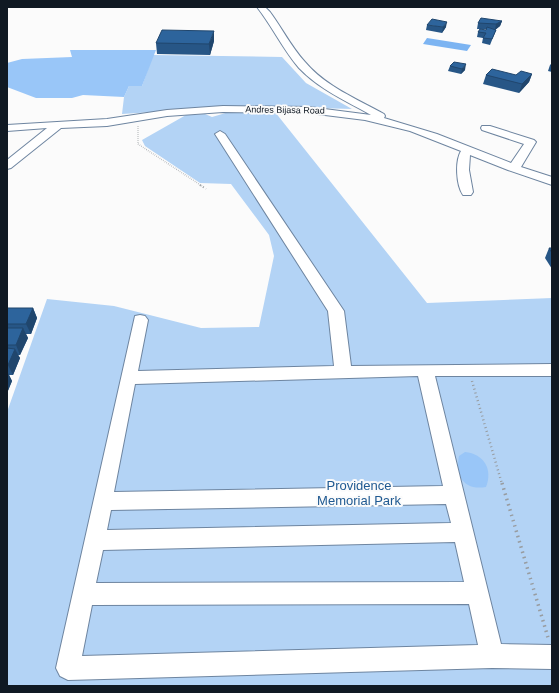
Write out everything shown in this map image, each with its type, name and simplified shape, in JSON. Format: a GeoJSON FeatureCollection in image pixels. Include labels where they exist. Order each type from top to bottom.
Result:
{"type":"FeatureCollection","features":[{"type":"Feature","properties":{"kind":"street"},"geometry":{"type":"LineString","coordinates":[[261,7],[273,21],[290,50],[305,68],[336,90],[392,123]]}},
{"type":"Feature","properties":{"kind":"street","name":"Andres Bijasa Road"},"geometry":{"type":"LineString","coordinates":[[7,128],[98,123],[191,111],[303,109],[349,114],[425,132],[514,168],[552,181]]}},
{"type":"Feature","properties":{"kind":"street"},"geometry":{"type":"LineString","coordinates":[[7,166],[59,124]]}},
{"type":"Feature","properties":{"kind":"street"},"geometry":{"type":"LineString","coordinates":[[486,128],[530,142],[514,168]]}},
{"type":"Feature","properties":{"kind":"street"},"geometry":{"type":"LineString","coordinates":[[220,134],[336,311],[343,372]]}},
{"type":"Feature","properties":{"kind":"street"},"geometry":{"type":"LineString","coordinates":[[466,192],[463,160],[464,153],[467,149]]}},
{"type":"Feature","properties":{"kind":"street"},"geometry":{"type":"LineString","coordinates":[[140,320],[68,668],[492,656],[551,650]]}},
{"type":"Feature","properties":{"kind":"street"},"geometry":{"type":"LineString","coordinates":[[425,370],[492,656]]}},
{"type":"Feature","properties":{"kind":"street"},"geometry":{"type":"LineString","coordinates":[[128,378],[425,370],[552,370]]}},
{"type":"Feature","properties":{"kind":"street"},"geometry":{"type":"LineString","coordinates":[[103,501],[454,495]]}},
{"type":"Feature","properties":{"kind":"street"},"geometry":{"type":"LineString","coordinates":[[95,540],[463,532]]}},
{"type":"Feature","properties":{"kind":"street"},"geometry":{"type":"LineString","coordinates":[[84,594],[478,593]]}},
{"type":"Feature","properties":{"kind":"path"},"geometry":{"type":"LineString","coordinates":[[136,118],[138,144],[206,189]]}},
{"type":"Feature","properties":{"kind":"path"},"geometry":{"type":"LineString","coordinates":[[469,371],[551,650]]}},
{"type":"Feature","properties":{"kind":"green space"},"geometry":{"type":"Polygon","coordinates":[[[153,55],[282,57],[306,83],[352,109],[247,106],[122,114],[124,97],[129,86],[142,86],[153,55]]]}},
{"type":"Feature","properties":{"kind":"green space","name":"Providence Memorial Park"},"geometry":{"type":"Polygon","coordinates":[[[229,112],[275,112],[427,303],[552,298],[552,686],[7,686],[7,412],[47,299],[114,306],[201,328],[259,327],[274,256],[269,235],[231,184],[200,183],[145,146],[142,140],[186,115],[205,114],[212,117],[229,112]]]}},
{"type":"Feature","properties":{"kind":"shaded area"},"geometry":{"type":"Polygon","coordinates":[[[427,38],[471,45],[467,51],[423,44],[427,38]]]}},
{"type":"Feature","properties":{"kind":"shaded area"},"geometry":{"type":"Polygon","coordinates":[[[70,50],[156,50],[142,86],[129,86],[124,97],[83,95],[72,98],[36,98],[7,87],[7,63],[22,59],[72,57],[70,50]]]}},
{"type":"Feature","properties":{"kind":"shaded area"},"geometry":{"type":"Polygon","coordinates":[[[465,452],[472,453],[482,459],[485,464],[488,474],[486,487],[472,487],[462,480],[458,469],[458,463],[459,456],[465,452]]]}},
{"type":"Feature","properties":{"kind":"building"},"geometry":{"type":"Polygon","coordinates":[[[481,18],[502,21],[496,24],[478,23],[481,18]]]}},
{"type":"Feature","properties":{"kind":"building"},"geometry":{"type":"Polygon","coordinates":[[[432,19],[447,22],[443,27],[427,25],[432,19]]]}},
{"type":"Feature","properties":{"kind":"building"},"geometry":{"type":"Polygon","coordinates":[[[487,27],[496,30],[492,39],[483,38],[486,33],[478,32],[480,29],[486,30],[487,27]]]}},
{"type":"Feature","properties":{"kind":"building"},"geometry":{"type":"Polygon","coordinates":[[[162,30],[214,31],[209,44],[156,43],[162,30]]]}},
{"type":"Feature","properties":{"kind":"building"},"geometry":{"type":"Polygon","coordinates":[[[454,62],[466,64],[462,69],[450,66],[454,62]]]}},
{"type":"Feature","properties":{"kind":"building"},"geometry":{"type":"Polygon","coordinates":[[[492,69],[516,75],[521,71],[532,74],[522,84],[486,75],[492,69]]]}},
{"type":"Feature","properties":{"kind":"building"},"geometry":{"type":"Polygon","coordinates":[[[7,308],[33,308],[26,324],[7,324],[7,308]]]}},
{"type":"Feature","properties":{"kind":"building"},"geometry":{"type":"Polygon","coordinates":[[[7,328],[23,328],[16,345],[7,345],[7,328]]]}},
{"type":"Feature","properties":{"kind":"building"},"geometry":{"type":"Polygon","coordinates":[[[7,348],[15,349],[8,365],[7,365],[7,348]]]}}]}
